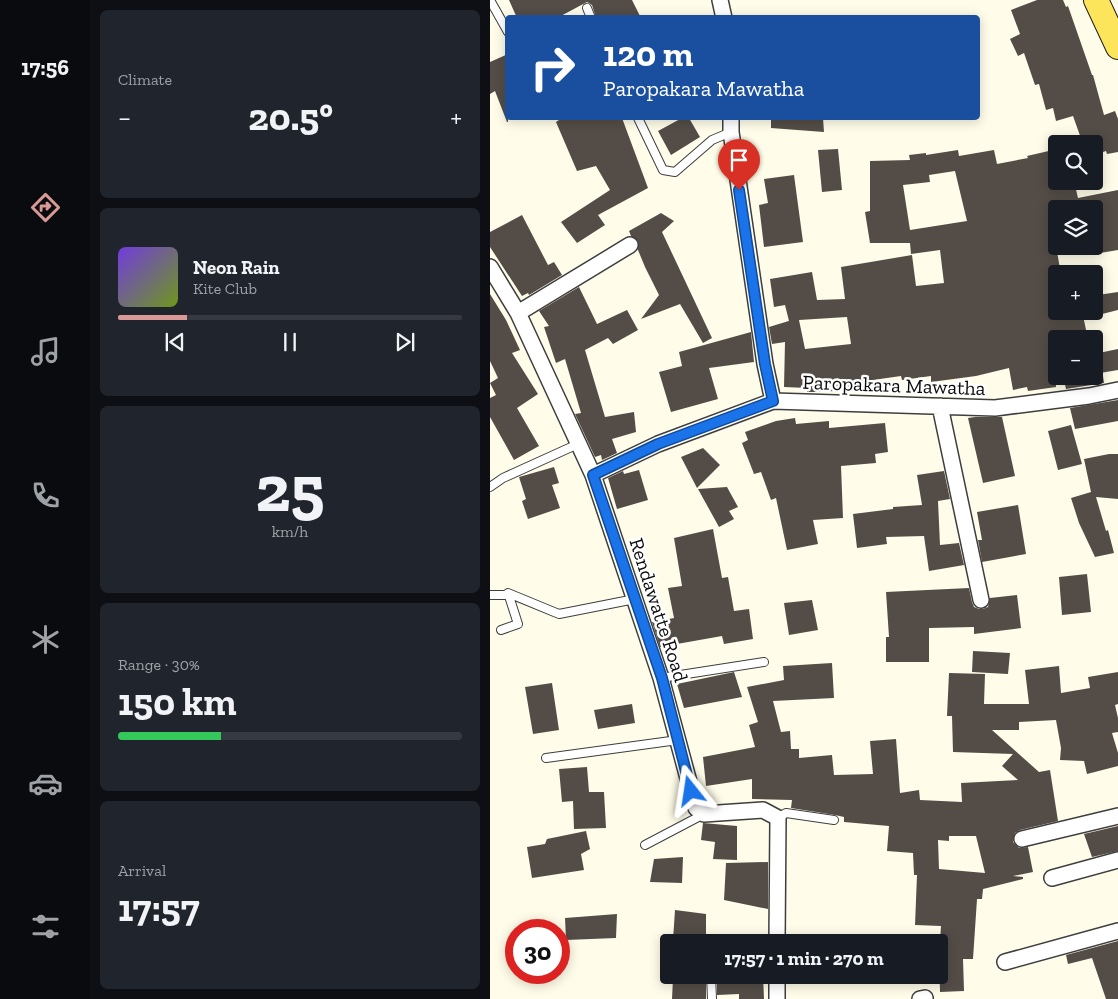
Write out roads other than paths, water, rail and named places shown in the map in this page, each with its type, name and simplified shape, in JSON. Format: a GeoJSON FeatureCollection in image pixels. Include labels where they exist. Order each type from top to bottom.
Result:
{"type":"FeatureCollection","features":[{"type":"Feature","properties":{"kind":"main road"},"geometry":{"type":"LineString","coordinates":[[1096,0],[1118,47]]}},
{"type":"Feature","properties":{"kind":"street"},"geometry":{"type":"LineString","coordinates":[[720,0],[723,15]]}},
{"type":"Feature","properties":{"kind":"street"},"geometry":{"type":"LineString","coordinates":[[731,125],[765,364],[773,401]]}},
{"type":"Feature","properties":{"kind":"street"},"geometry":{"type":"LineString","coordinates":[[518,313],[630,245]]}},
{"type":"Feature","properties":{"kind":"street","name":"Rendawatte Road"},"geometry":{"type":"LineString","coordinates":[[490,267],[518,313],[593,475],[662,678],[696,808],[704,814]]}},
{"type":"Feature","properties":{"kind":"street","name":"Paropakara Mawatha"},"geometry":{"type":"LineString","coordinates":[[593,475],[658,444],[773,401],[994,408],[1088,396],[1118,390]]}},
{"type":"Feature","properties":{"kind":"street"},"geometry":{"type":"LineString","coordinates":[[940,406],[981,600]]}},
{"type":"Feature","properties":{"kind":"street"},"geometry":{"type":"LineString","coordinates":[[704,814],[763,810],[778,818],[777,934]]}},
{"type":"Feature","properties":{"kind":"street"},"geometry":{"type":"LineString","coordinates":[[1022,839],[1118,816]]}},
{"type":"Feature","properties":{"kind":"street"},"geometry":{"type":"LineString","coordinates":[[1052,878],[1118,860]]}},
{"type":"Feature","properties":{"kind":"street"},"geometry":{"type":"LineString","coordinates":[[1005,962],[1118,931]]}},
{"type":"Feature","properties":{"kind":"street"},"geometry":{"type":"LineString","coordinates":[[777,984],[777,999]]}},
{"type":"Feature","properties":{"kind":"lane"},"geometry":{"type":"LineString","coordinates":[[490,0],[505,27]]}},
{"type":"Feature","properties":{"kind":"lane"},"geometry":{"type":"LineString","coordinates":[[587,8],[590,15]]}},
{"type":"Feature","properties":{"kind":"lane"},"geometry":{"type":"LineString","coordinates":[[639,120],[663,170],[675,172],[731,125]]}},
{"type":"Feature","properties":{"kind":"lane"},"geometry":{"type":"LineString","coordinates":[[490,487],[503,478],[578,444]]}},
{"type":"Feature","properties":{"kind":"lane"},"geometry":{"type":"LineString","coordinates":[[490,595],[509,595],[508,593],[559,614],[635,599]]}},
{"type":"Feature","properties":{"kind":"lane"},"geometry":{"type":"LineString","coordinates":[[501,630],[518,624],[509,595]]}},
{"type":"Feature","properties":{"kind":"lane"},"geometry":{"type":"LineString","coordinates":[[662,678],[764,662]]}},
{"type":"Feature","properties":{"kind":"lane"},"geometry":{"type":"LineString","coordinates":[[546,758],[678,740]]}},
{"type":"Feature","properties":{"kind":"lane"},"geometry":{"type":"LineString","coordinates":[[778,818],[786,813],[834,820]]}},
{"type":"Feature","properties":{"kind":"lane"},"geometry":{"type":"LineString","coordinates":[[645,845],[704,814]]}},
{"type":"Feature","properties":{"kind":"lane"},"geometry":{"type":"LineString","coordinates":[[711,984],[712,999]]}}]}
